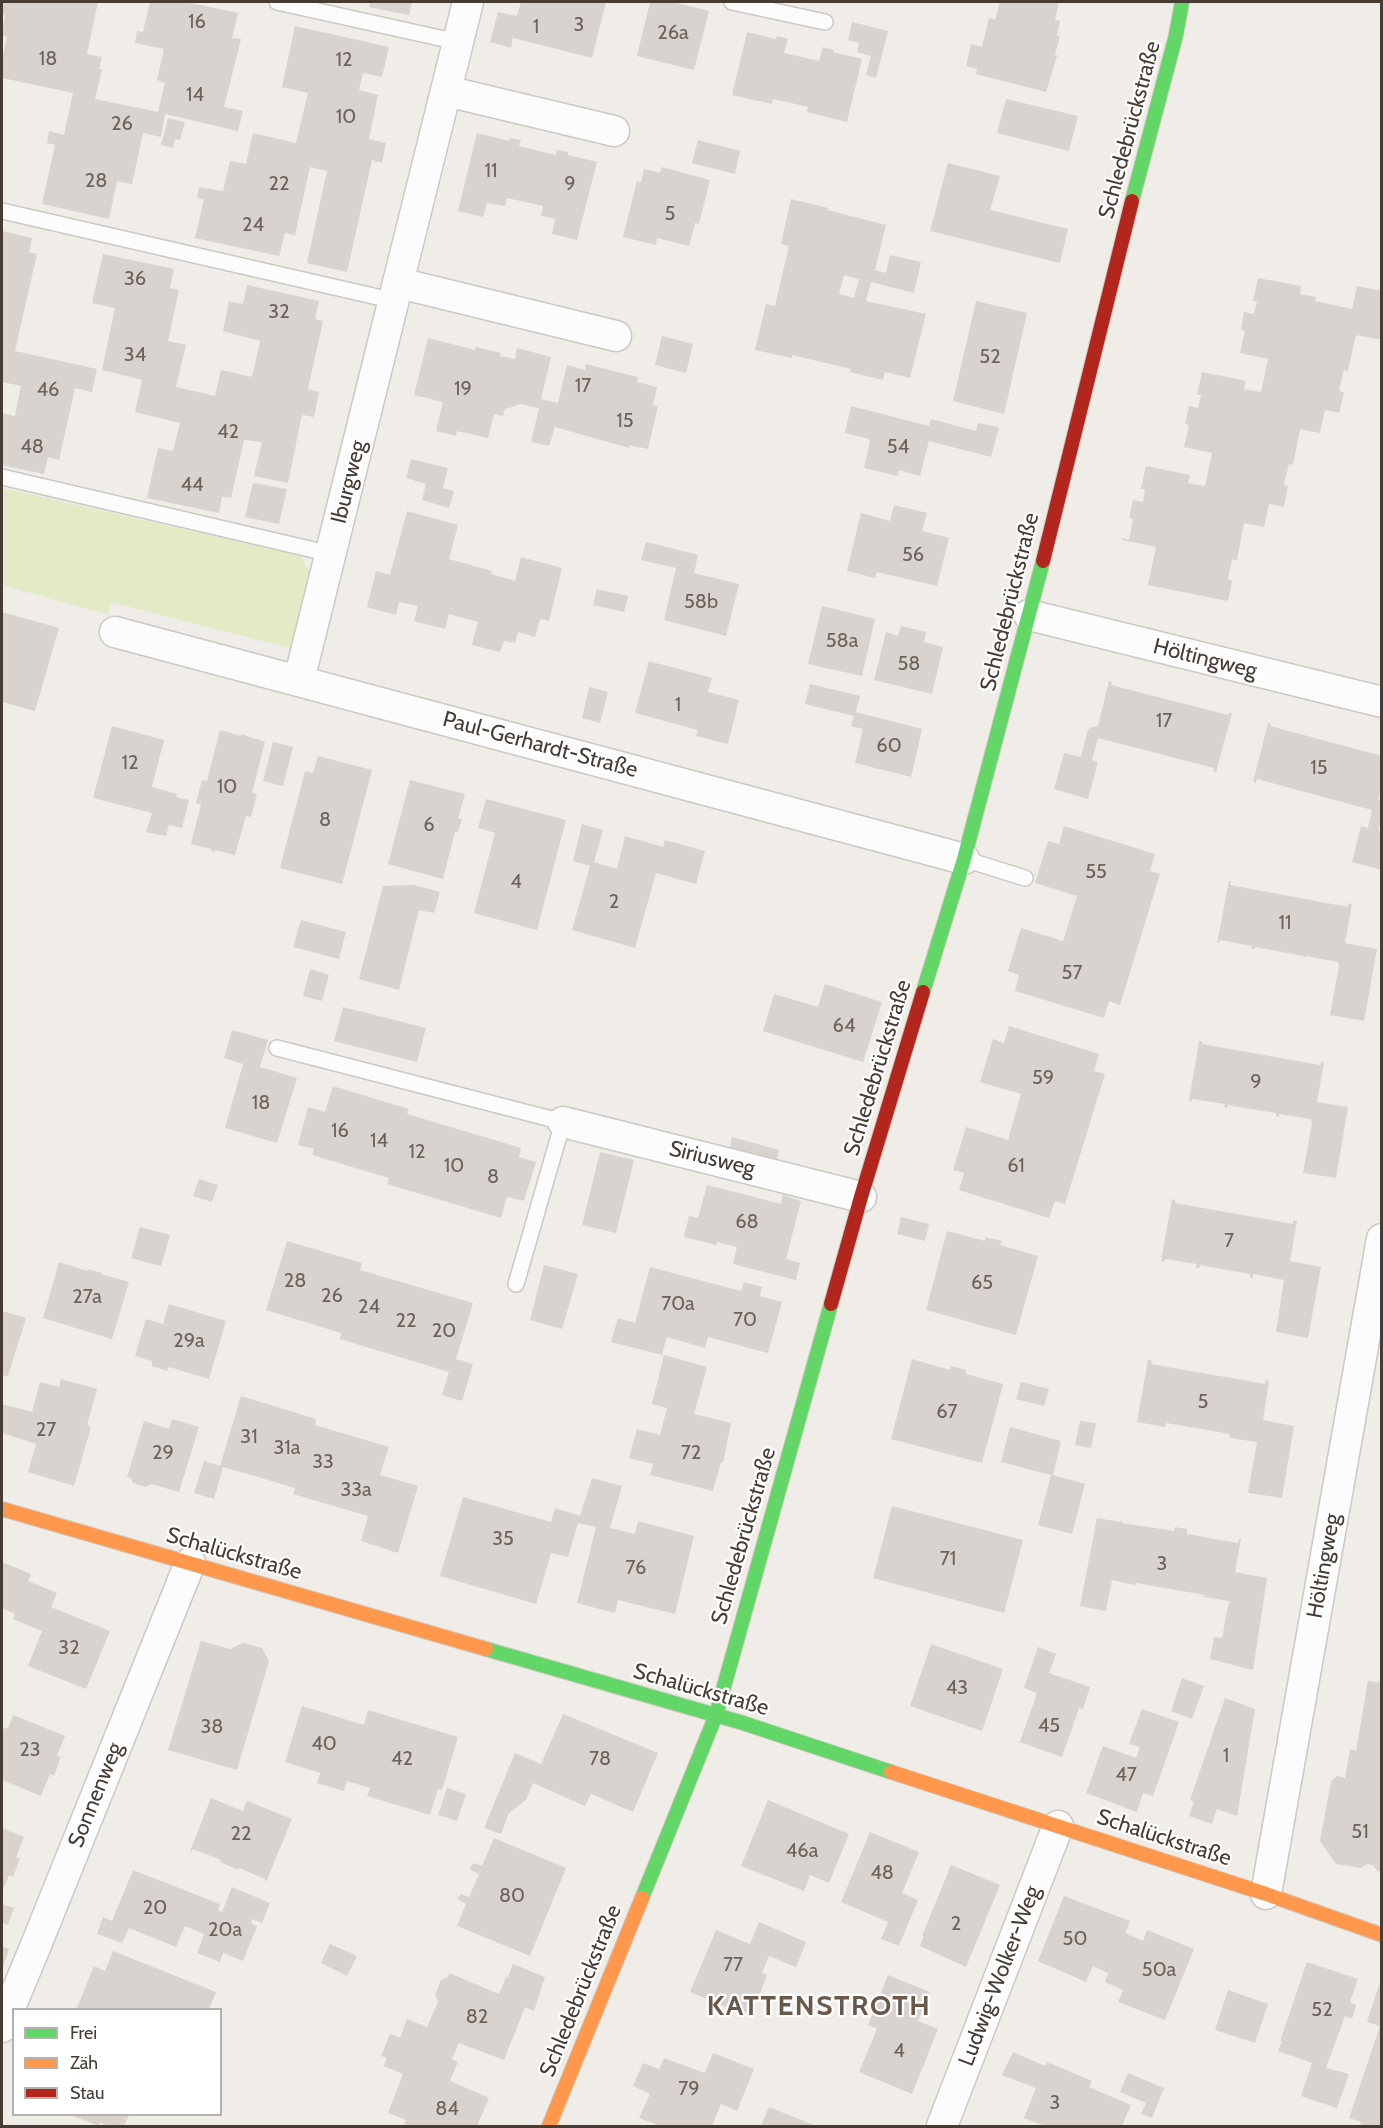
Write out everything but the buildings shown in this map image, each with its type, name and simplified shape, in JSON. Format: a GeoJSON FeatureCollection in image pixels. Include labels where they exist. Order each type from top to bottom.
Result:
{"type":"FeatureCollection","features":[{"type":"Feature","properties":{"kind":"street","name":"Iburgweg"},"geometry":{"type":"LineString","coordinates":[[299,680],[468,2]]}},
{"type":"Feature","properties":{"kind":"street","name":"Schledebrückstraße"},"geometry":{"type":"LineString","coordinates":[[549,2127],[716,1715],[861,1197],[964,859],[1029,615],[1176,35],[1182,2]]}},
{"type":"Feature","properties":{"kind":"street"},"geometry":{"type":"LineString","coordinates":[[446,91],[614,131]]}},
{"type":"Feature","properties":{"kind":"street"},"geometry":{"type":"LineString","coordinates":[[397,292],[616,336]]}},
{"type":"Feature","properties":{"kind":"street","name":"Höltingweg"},"geometry":{"type":"LineString","coordinates":[[1029,615],[1382,702]]}},
{"type":"Feature","properties":{"kind":"street","name":"Paul-Gerhardt-Straße"},"geometry":{"type":"LineString","coordinates":[[115,632],[964,859]]}},
{"type":"Feature","properties":{"kind":"street","name":"Siriusweg"},"geometry":{"type":"LineString","coordinates":[[563,1122],[861,1197]]}},
{"type":"Feature","properties":{"kind":"street","name":"Höltingweg"},"geometry":{"type":"LineString","coordinates":[[1266,1894],[1382,1239]]}},
{"type":"Feature","properties":{"kind":"street","name":"Schalückstraße"},"geometry":{"type":"LineString","coordinates":[[2,1509],[716,1715],[1266,1894],[1382,1935]]}},
{"type":"Feature","properties":{"kind":"street","name":"Sonnenweg"},"geometry":{"type":"LineString","coordinates":[[2,2026],[190,1563]]}},
{"type":"Feature","properties":{"kind":"street","name":"Ludwig-Wolker-Weg"},"geometry":{"type":"LineString","coordinates":[[942,2127],[1058,1826]]}},
{"type":"Feature","properties":{"kind":"lane"},"geometry":{"type":"LineString","coordinates":[[277,2],[458,42]]}},
{"type":"Feature","properties":{"kind":"lane"},"geometry":{"type":"LineString","coordinates":[[732,2],[785,7],[825,22]]}},
{"type":"Feature","properties":{"kind":"lane"},"geometry":{"type":"LineString","coordinates":[[2,211],[397,292]]}},
{"type":"Feature","properties":{"kind":"lane"},"geometry":{"type":"LineString","coordinates":[[2,477],[331,554]]}},
{"type":"Feature","properties":{"kind":"lane"},"geometry":{"type":"LineString","coordinates":[[964,859],[1025,878]]}},
{"type":"Feature","properties":{"kind":"lane"},"geometry":{"type":"LineString","coordinates":[[277,1048],[563,1122],[516,1284]]}},
{"type":"Feature","properties":{"kind":"green space"},"geometry":{"type":"Polygon","coordinates":[[[2,488],[301,556],[311,576],[293,649],[111,602],[108,615],[2,585],[2,488]]]}},
{"type":"Feature","properties":{"kind":"traffic: fast"},"geometry":{"type":"LineString","coordinates":[[1132,201],[1176,35],[1182,2]]}},
{"type":"Feature","properties":{"kind":"traffic: fast"},"geometry":{"type":"LineString","coordinates":[[923,992],[964,859],[1043,561]]}},
{"type":"Feature","properties":{"kind":"traffic: fast"},"geometry":{"type":"LineString","coordinates":[[642,1898],[716,1715],[831,1304]]}},
{"type":"Feature","properties":{"kind":"traffic: fast"},"geometry":{"type":"LineString","coordinates":[[486,1649],[743,1723],[891,1772]]}},
{"type":"Feature","properties":{"kind":"traffic: slow"},"geometry":{"type":"LineString","coordinates":[[2,1509],[486,1649]]}},
{"type":"Feature","properties":{"kind":"traffic: slow"},"geometry":{"type":"LineString","coordinates":[[891,1772],[1266,1894],[1382,1935]]}},
{"type":"Feature","properties":{"kind":"traffic: slow"},"geometry":{"type":"LineString","coordinates":[[549,2126],[642,1898]]}},
{"type":"Feature","properties":{"kind":"traffic: jam"},"geometry":{"type":"LineString","coordinates":[[1043,561],[1132,201]]}},
{"type":"Feature","properties":{"kind":"traffic: jam"},"geometry":{"type":"LineString","coordinates":[[831,1304],[923,992]]}},
{"type":"Feature","properties":{"kind":"district","name":"KATTENSTROTH"},"geometry":{"type":"Point","coordinates":[819,2007]}}]}
